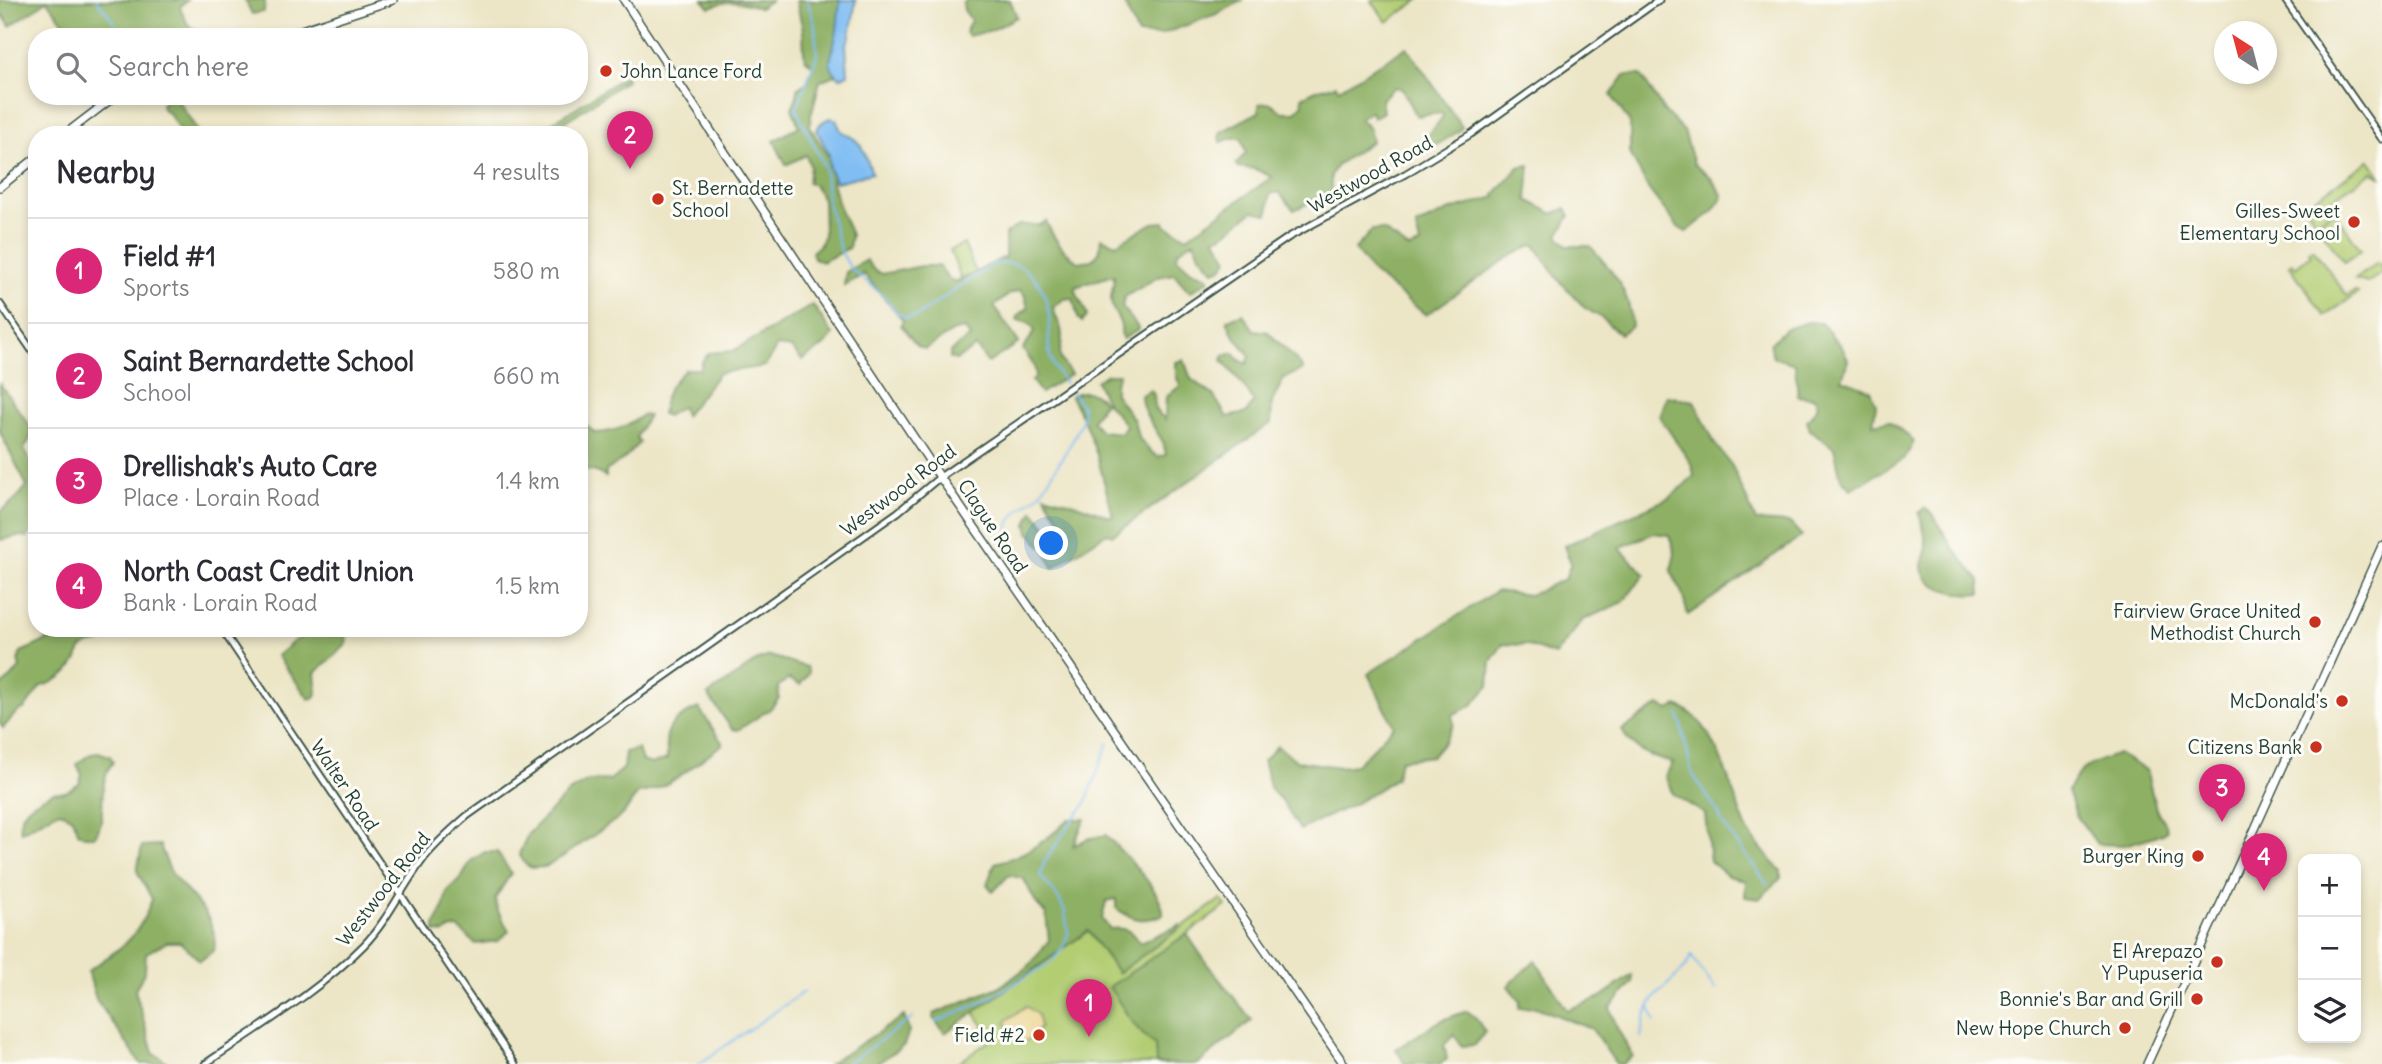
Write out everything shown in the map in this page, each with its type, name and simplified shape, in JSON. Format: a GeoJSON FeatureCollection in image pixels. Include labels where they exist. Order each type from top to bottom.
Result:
{"type":"FeatureCollection","features":[{"type":"Feature","properties":{"kind":"main road"},"geometry":{"type":"LineString","coordinates":[[307,28],[393,0]]}},
{"type":"Feature","properties":{"kind":"main road","name":"Clague Road"},"geometry":{"type":"LineString","coordinates":[[624,0],[940,477],[1344,1064]]}},
{"type":"Feature","properties":{"kind":"main road"},"geometry":{"type":"LineString","coordinates":[[76,126],[103,105]]}},
{"type":"Feature","properties":{"kind":"main road"},"geometry":{"type":"LineString","coordinates":[[0,187],[28,164]]}},
{"type":"Feature","properties":{"kind":"main road"},"geometry":{"type":"LineString","coordinates":[[2147,1064],[2382,545]]}},
{"type":"Feature","properties":{"kind":"street","name":"Westwood Road"},"geometry":{"type":"LineString","coordinates":[[205,1064],[305,995],[347,962],[378,928],[424,858],[467,816],[898,512],[940,477],[1289,237],[1405,174],[1471,134],[1659,0]]}},
{"type":"Feature","properties":{"kind":"street"},"geometry":{"type":"LineString","coordinates":[[2285,0],[2382,139]]}},
{"type":"Feature","properties":{"kind":"street"},"geometry":{"type":"LineString","coordinates":[[0,304],[28,345]]}},
{"type":"Feature","properties":{"kind":"street","name":"Walter Road"},"geometry":{"type":"LineString","coordinates":[[227,637],[515,1064]]}},
{"type":"Feature","properties":{"kind":"green space"},"geometry":{"type":"Polygon","coordinates":[[[0,0],[187,0],[180,7],[192,28],[68,28],[47,1],[10,26],[2,14],[0,15],[0,0]]]}},
{"type":"Feature","properties":{"kind":"green space"},"geometry":{"type":"Polygon","coordinates":[[[245,0],[265,0],[264,12],[252,14],[245,0]]]}},
{"type":"Feature","properties":{"kind":"green space"},"geometry":{"type":"Polygon","coordinates":[[[703,0],[771,0],[759,8],[734,2],[710,8],[703,0]]]}},
{"type":"Feature","properties":{"kind":"green space"},"geometry":{"type":"Polygon","coordinates":[[[796,0],[840,0],[830,62],[835,75],[820,81],[810,128],[831,160],[833,185],[851,235],[849,248],[822,262],[814,258],[812,252],[819,246],[824,235],[823,200],[815,186],[808,182],[810,166],[806,155],[786,165],[774,141],[799,126],[792,108],[797,89],[807,82],[813,65],[806,60],[804,53],[803,30],[796,0]]]}},
{"type":"Feature","properties":{"kind":"green space"},"geometry":{"type":"Polygon","coordinates":[[[967,0],[1010,0],[1017,17],[992,30],[969,36],[965,33],[971,20],[963,3],[967,0]]]}},
{"type":"Feature","properties":{"kind":"green space"},"geometry":{"type":"Polygon","coordinates":[[[1123,0],[1243,0],[1219,13],[1160,35],[1138,35],[1123,0]]]}},
{"type":"Feature","properties":{"kind":"green space"},"geometry":{"type":"Polygon","coordinates":[[[1371,0],[1419,0],[1387,22],[1371,0]]]}},
{"type":"Feature","properties":{"kind":"green space"},"geometry":{"type":"Polygon","coordinates":[[[1407,47],[1462,127],[1459,131],[1427,151],[1423,142],[1443,117],[1442,113],[1417,116],[1402,89],[1394,87],[1381,100],[1383,112],[1373,118],[1371,111],[1360,119],[1369,128],[1372,141],[1337,165],[1331,175],[1331,193],[1294,210],[1279,192],[1270,194],[1268,214],[1253,211],[1223,235],[1215,238],[1228,259],[1222,268],[1214,271],[1201,256],[1194,241],[1178,251],[1177,258],[1190,270],[1208,277],[1209,280],[1190,292],[1174,274],[1158,277],[1125,297],[1122,306],[1139,329],[1123,339],[1120,323],[1111,303],[1114,275],[1075,287],[1087,316],[1082,322],[1078,318],[1073,298],[1064,299],[1054,306],[1062,337],[1061,360],[1071,374],[1041,393],[1032,381],[1036,375],[1034,365],[1023,349],[1035,331],[1029,323],[1017,320],[1028,308],[1025,296],[1020,290],[994,306],[1019,343],[988,363],[976,347],[956,360],[950,358],[950,352],[970,337],[965,329],[954,331],[925,349],[917,346],[901,325],[903,320],[864,274],[844,286],[846,272],[866,260],[874,270],[882,274],[922,266],[939,266],[955,283],[1005,257],[1005,234],[1019,225],[1040,225],[1046,221],[1059,244],[1078,262],[1092,260],[1099,252],[1101,238],[1116,244],[1153,223],[1164,222],[1187,237],[1272,177],[1255,169],[1238,167],[1236,164],[1246,153],[1241,138],[1221,142],[1221,132],[1259,112],[1259,104],[1271,103],[1282,112],[1295,112],[1303,104],[1302,97],[1318,89],[1336,85],[1339,89],[1407,47]]]}},
{"type":"Feature","properties":{"kind":"green space"},"geometry":{"type":"Polygon","coordinates":[[[1625,75],[1641,75],[1664,111],[1684,131],[1694,164],[1711,178],[1723,196],[1711,213],[1686,232],[1678,227],[1649,190],[1630,153],[1630,123],[1611,95],[1625,75]]]}},
{"type":"Feature","properties":{"kind":"green space"},"geometry":{"type":"Polygon","coordinates":[[[625,76],[627,80],[558,126],[547,126],[580,105],[588,105],[588,100],[625,76]]]}},
{"type":"Feature","properties":{"kind":"green space"},"geometry":{"type":"Polygon","coordinates":[[[162,105],[181,105],[194,126],[177,126],[162,105]]]}},
{"type":"Feature","properties":{"kind":"green space"},"geometry":{"type":"Polygon","coordinates":[[[2370,160],[2381,176],[2372,172],[2328,202],[2333,210],[2316,222],[2305,205],[2370,160]]]}},
{"type":"Feature","properties":{"kind":"green space"},"geometry":{"type":"Polygon","coordinates":[[[1530,165],[1527,200],[1553,214],[1566,208],[1570,216],[1558,235],[1567,246],[1590,246],[1619,282],[1628,302],[1632,326],[1620,334],[1602,318],[1585,308],[1559,280],[1534,244],[1509,257],[1426,315],[1372,272],[1355,249],[1372,230],[1383,230],[1409,249],[1420,245],[1416,226],[1448,211],[1496,197],[1495,194],[1519,167],[1530,165]]]}},
{"type":"Feature","properties":{"kind":"green space"},"geometry":{"type":"Polygon","coordinates":[[[2334,211],[2361,250],[2344,262],[2317,223],[2334,211]]]}},
{"type":"Feature","properties":{"kind":"green space"},"geometry":{"type":"Polygon","coordinates":[[[964,244],[976,273],[961,279],[950,250],[964,244]]]}},
{"type":"Feature","properties":{"kind":"green space"},"geometry":{"type":"Polygon","coordinates":[[[2313,248],[2347,296],[2355,291],[2358,293],[2325,316],[2289,265],[2292,263],[2295,267],[2311,255],[2309,251],[2313,248]]]}},
{"type":"Feature","properties":{"kind":"green space"},"geometry":{"type":"Polygon","coordinates":[[[2377,263],[2380,266],[2382,264],[2382,273],[2367,283],[2355,279],[2377,263]]]}},
{"type":"Feature","properties":{"kind":"green space"},"geometry":{"type":"Polygon","coordinates":[[[813,305],[833,335],[819,349],[802,360],[791,348],[777,346],[765,366],[719,373],[685,416],[682,407],[667,416],[662,414],[669,389],[686,369],[700,369],[709,353],[733,351],[813,305]]]}},
{"type":"Feature","properties":{"kind":"green space"},"geometry":{"type":"Polygon","coordinates":[[[1243,314],[1254,330],[1268,332],[1293,356],[1303,370],[1284,378],[1272,402],[1271,423],[1113,535],[1107,533],[1053,568],[1045,550],[1029,532],[1027,524],[1033,511],[1049,530],[1056,534],[1066,531],[1045,495],[1113,516],[1097,455],[1071,396],[1080,392],[1096,395],[1104,402],[1092,421],[1101,431],[1121,433],[1126,425],[1106,402],[1096,381],[1108,374],[1119,374],[1115,394],[1134,420],[1138,437],[1158,457],[1166,455],[1145,411],[1141,395],[1151,390],[1155,410],[1165,419],[1166,397],[1180,386],[1176,375],[1176,362],[1184,360],[1191,379],[1213,395],[1227,417],[1246,413],[1254,402],[1222,360],[1224,355],[1234,353],[1239,360],[1247,364],[1250,356],[1233,334],[1227,320],[1243,314]]]}},
{"type":"Feature","properties":{"kind":"green space"},"geometry":{"type":"Polygon","coordinates":[[[1809,322],[1821,323],[1842,347],[1848,360],[1842,379],[1870,390],[1876,405],[1873,424],[1888,421],[1914,442],[1904,459],[1851,489],[1841,479],[1834,448],[1810,430],[1807,421],[1818,406],[1815,398],[1798,396],[1795,364],[1773,357],[1770,344],[1785,329],[1809,322]]]}},
{"type":"Feature","properties":{"kind":"green space"},"geometry":{"type":"Polygon","coordinates":[[[0,384],[28,423],[28,442],[24,449],[28,457],[28,537],[0,540],[0,512],[27,486],[0,432],[0,384]]]}},
{"type":"Feature","properties":{"kind":"green space"},"geometry":{"type":"Polygon","coordinates":[[[1667,396],[1694,401],[1715,444],[1732,466],[1756,521],[1790,523],[1802,536],[1688,615],[1681,590],[1671,571],[1675,553],[1669,535],[1654,533],[1619,548],[1645,574],[1623,602],[1583,620],[1555,655],[1527,645],[1503,644],[1491,661],[1489,686],[1471,706],[1452,715],[1454,724],[1432,756],[1400,760],[1396,778],[1356,803],[1300,830],[1282,801],[1271,790],[1263,761],[1277,746],[1297,761],[1340,767],[1356,765],[1394,726],[1368,674],[1496,591],[1530,595],[1565,579],[1571,563],[1564,546],[1671,497],[1694,476],[1692,465],[1659,416],[1667,396]]]}},
{"type":"Feature","properties":{"kind":"green space"},"geometry":{"type":"Polygon","coordinates":[[[642,415],[648,416],[636,437],[640,442],[625,458],[606,471],[606,477],[588,470],[588,427],[595,433],[615,430],[642,415]]]}},
{"type":"Feature","properties":{"kind":"green space"},"geometry":{"type":"Polygon","coordinates":[[[1924,508],[1933,514],[1952,547],[1980,581],[1981,594],[1946,590],[1924,575],[1922,567],[1926,541],[1919,513],[1924,508]]]}},
{"type":"Feature","properties":{"kind":"green space"},"geometry":{"type":"Polygon","coordinates":[[[60,637],[109,638],[82,648],[69,670],[56,680],[41,686],[25,708],[16,713],[3,728],[0,723],[0,687],[20,667],[18,661],[21,652],[60,637]]]}},
{"type":"Feature","properties":{"kind":"green space"},"geometry":{"type":"Polygon","coordinates":[[[301,637],[347,637],[346,645],[315,673],[317,693],[309,699],[277,656],[301,637]]]}},
{"type":"Feature","properties":{"kind":"green space"},"geometry":{"type":"Polygon","coordinates":[[[770,656],[807,667],[809,673],[800,685],[789,679],[778,686],[779,698],[770,709],[738,730],[732,729],[708,695],[758,660],[770,656]]]}},
{"type":"Feature","properties":{"kind":"green space"},"geometry":{"type":"Polygon","coordinates":[[[1659,705],[1669,710],[1677,706],[1691,714],[1703,726],[1721,759],[1747,829],[1781,871],[1781,878],[1759,899],[1745,897],[1746,881],[1728,876],[1710,861],[1705,814],[1673,794],[1665,776],[1673,763],[1637,748],[1622,730],[1659,705]]]}},
{"type":"Feature","properties":{"kind":"green space"},"geometry":{"type":"Polygon","coordinates":[[[699,708],[723,744],[672,781],[650,791],[638,793],[617,819],[564,856],[545,867],[532,868],[526,865],[519,854],[528,834],[569,792],[588,781],[610,780],[623,769],[625,752],[638,749],[642,761],[652,764],[667,759],[667,735],[673,724],[699,708]]]}},
{"type":"Feature","properties":{"kind":"green space"},"geometry":{"type":"Polygon","coordinates":[[[98,752],[110,756],[113,762],[105,780],[101,820],[95,836],[84,836],[78,832],[72,819],[59,811],[21,832],[21,817],[24,812],[54,792],[64,792],[79,784],[82,775],[77,764],[98,752]]]}},
{"type":"Feature","properties":{"kind":"green space"},"geometry":{"type":"Polygon","coordinates":[[[2118,754],[2146,770],[2156,809],[2166,831],[2124,845],[2097,844],[2076,815],[2068,791],[2077,776],[2088,766],[2118,754]]]}},
{"type":"Feature","properties":{"kind":"green space"},"geometry":{"type":"Polygon","coordinates":[[[1069,819],[1085,819],[1073,846],[1087,839],[1106,835],[1150,884],[1162,906],[1163,915],[1139,919],[1116,908],[1116,899],[1106,901],[1102,919],[1110,929],[1127,930],[1140,943],[1180,925],[1179,929],[1118,973],[1088,931],[945,1033],[933,1018],[934,1014],[1001,986],[1030,965],[1049,940],[1046,914],[1036,903],[1024,879],[1009,875],[993,892],[987,884],[995,863],[1035,846],[1069,819]]]}},
{"type":"Feature","properties":{"kind":"green space"},"geometry":{"type":"Polygon","coordinates":[[[160,845],[171,872],[208,918],[215,939],[214,950],[200,961],[180,942],[167,942],[146,953],[145,971],[135,990],[153,1053],[169,1063],[141,1064],[96,999],[88,971],[128,941],[141,924],[152,899],[137,871],[142,846],[160,845]]]}},
{"type":"Feature","properties":{"kind":"green space"},"geometry":{"type":"Polygon","coordinates":[[[485,852],[497,852],[511,873],[495,899],[509,931],[498,941],[476,944],[458,928],[444,933],[435,932],[447,892],[462,877],[471,861],[485,852]]]}},
{"type":"Feature","properties":{"kind":"green space"},"geometry":{"type":"Polygon","coordinates":[[[1221,899],[1226,906],[1123,980],[1182,1064],[957,1064],[992,1039],[974,1012],[1088,931],[1118,973],[1221,899]]]}},
{"type":"Feature","properties":{"kind":"green space"},"geometry":{"type":"Polygon","coordinates":[[[1187,934],[1207,964],[1252,1020],[1198,1064],[1156,1064],[1155,1045],[1135,1025],[1109,987],[1187,934]]]}},
{"type":"Feature","properties":{"kind":"green space"},"geometry":{"type":"Polygon","coordinates":[[[1535,960],[1567,1010],[1599,998],[1632,975],[1633,982],[1610,1008],[1617,1028],[1633,1056],[1622,1064],[1616,1064],[1592,1029],[1536,1007],[1519,1008],[1520,1001],[1508,986],[1535,960]]]}},
{"type":"Feature","properties":{"kind":"green space"},"geometry":{"type":"Polygon","coordinates":[[[1467,1011],[1475,1017],[1485,1032],[1475,1045],[1462,1046],[1454,1035],[1444,1045],[1447,1059],[1440,1064],[1405,1064],[1396,1049],[1440,1021],[1467,1011]]]}},
{"type":"Feature","properties":{"kind":"green space"},"geometry":{"type":"Polygon","coordinates":[[[904,1016],[909,1031],[904,1045],[876,1064],[829,1064],[904,1016]]]}},
{"type":"Feature","properties":{"kind":"sand"},"geometry":{"type":"Polygon","coordinates":[[[1026,1006],[1037,1014],[1040,1026],[1035,1035],[1021,1043],[1006,1023],[1026,1006]]]}},
{"type":"Feature","properties":{"kind":"water"},"geometry":{"type":"Polygon","coordinates":[[[840,0],[856,0],[846,45],[848,74],[840,78],[830,62],[840,0]]]}},
{"type":"Feature","properties":{"kind":"water"},"geometry":{"type":"Polygon","coordinates":[[[831,118],[836,120],[841,131],[859,143],[872,173],[836,182],[829,169],[829,154],[817,131],[822,123],[831,118]]]}},
{"type":"Feature","properties":{"kind":"waterway"},"geometry":{"type":"LineString","coordinates":[[97,0],[118,28]]}},
{"type":"Feature","properties":{"kind":"waterway"},"geometry":{"type":"LineString","coordinates":[[807,0],[815,26],[817,55],[796,109],[825,168],[827,200],[840,250],[851,269],[885,297],[897,313],[906,318],[917,316],[993,264],[1005,263],[1024,269],[1039,284],[1044,294],[1049,316],[1050,355],[1066,384]]}},
{"type":"Feature","properties":{"kind":"waterway"},"geometry":{"type":"LineString","coordinates":[[1006,539],[1010,522],[1018,511],[1040,494],[1073,440],[1083,418],[1082,406],[1072,392]]}},
{"type":"Feature","properties":{"kind":"waterway"},"geometry":{"type":"LineString","coordinates":[[1679,715],[1692,773],[1722,823],[1767,884]]}},
{"type":"Feature","properties":{"kind":"waterway"},"geometry":{"type":"LineString","coordinates":[[936,1022],[986,1000],[1050,963],[1063,948],[1068,934],[1065,912],[1059,899],[1040,875],[1044,863],[1085,805],[1108,743]]}},
{"type":"Feature","properties":{"kind":"waterway"},"geometry":{"type":"LineString","coordinates":[[1641,1037],[1651,1003],[1681,972],[1692,955]]}},
{"type":"Feature","properties":{"kind":"waterway"},"geometry":{"type":"LineString","coordinates":[[1692,957],[1716,990]]}},
{"type":"Feature","properties":{"kind":"waterway"},"geometry":{"type":"LineString","coordinates":[[699,1064],[805,991]]}},
{"type":"Feature","properties":{"kind":"waterway"},"geometry":{"type":"LineString","coordinates":[[1650,1007],[1655,1022]]}},
{"type":"Feature","properties":{"kind":"waterway"},"geometry":{"type":"LineString","coordinates":[[846,1064],[913,1018]]}},
{"type":"Feature","properties":{"kind":"place","name":"John Lance Ford"},"geometry":{"type":"Point","coordinates":[606,71]}},
{"type":"Feature","properties":{"kind":"place","name":"Saint Bernardette School"},"geometry":{"type":"Point","coordinates":[630,169]}},
{"type":"Feature","properties":{"kind":"place","name":"St. Bernadette School"},"geometry":{"type":"Point","coordinates":[658,199]}},
{"type":"Feature","properties":{"kind":"place","name":"Gilles-Sweet Elementary School"},"geometry":{"type":"Point","coordinates":[2354,222]}},
{"type":"Feature","properties":{"kind":"place","name":"Fairview Grace United Methodist Church"},"geometry":{"type":"Point","coordinates":[2315,622]}},
{"type":"Feature","properties":{"kind":"place","name":"McDonald's"},"geometry":{"type":"Point","coordinates":[2342,701]}},
{"type":"Feature","properties":{"kind":"place","name":"Citizens Bank"},"geometry":{"type":"Point","coordinates":[2316,747]}},
{"type":"Feature","properties":{"kind":"place","name":"Drellishak's Auto Care"},"geometry":{"type":"Point","coordinates":[2222,822]}},
{"type":"Feature","properties":{"kind":"place","name":"Burger King"},"geometry":{"type":"Point","coordinates":[2198,856]}},
{"type":"Feature","properties":{"kind":"place","name":"North Coast Credit Union"},"geometry":{"type":"Point","coordinates":[2264,891]}},
{"type":"Feature","properties":{"kind":"place","name":"El Arepazo Y Pupuseria"},"geometry":{"type":"Point","coordinates":[2217,962]}},
{"type":"Feature","properties":{"kind":"place","name":"Bonnie's Bar and Grill"},"geometry":{"type":"Point","coordinates":[2197,999]}},
{"type":"Feature","properties":{"kind":"place","name":"New Hope Church"},"geometry":{"type":"Point","coordinates":[2125,1028]}},
{"type":"Feature","properties":{"kind":"place","name":"Field #2"},"geometry":{"type":"Point","coordinates":[1039,1035]}},
{"type":"Feature","properties":{"kind":"place","name":"Field #1"},"geometry":{"type":"Point","coordinates":[1089,1037]}}]}
